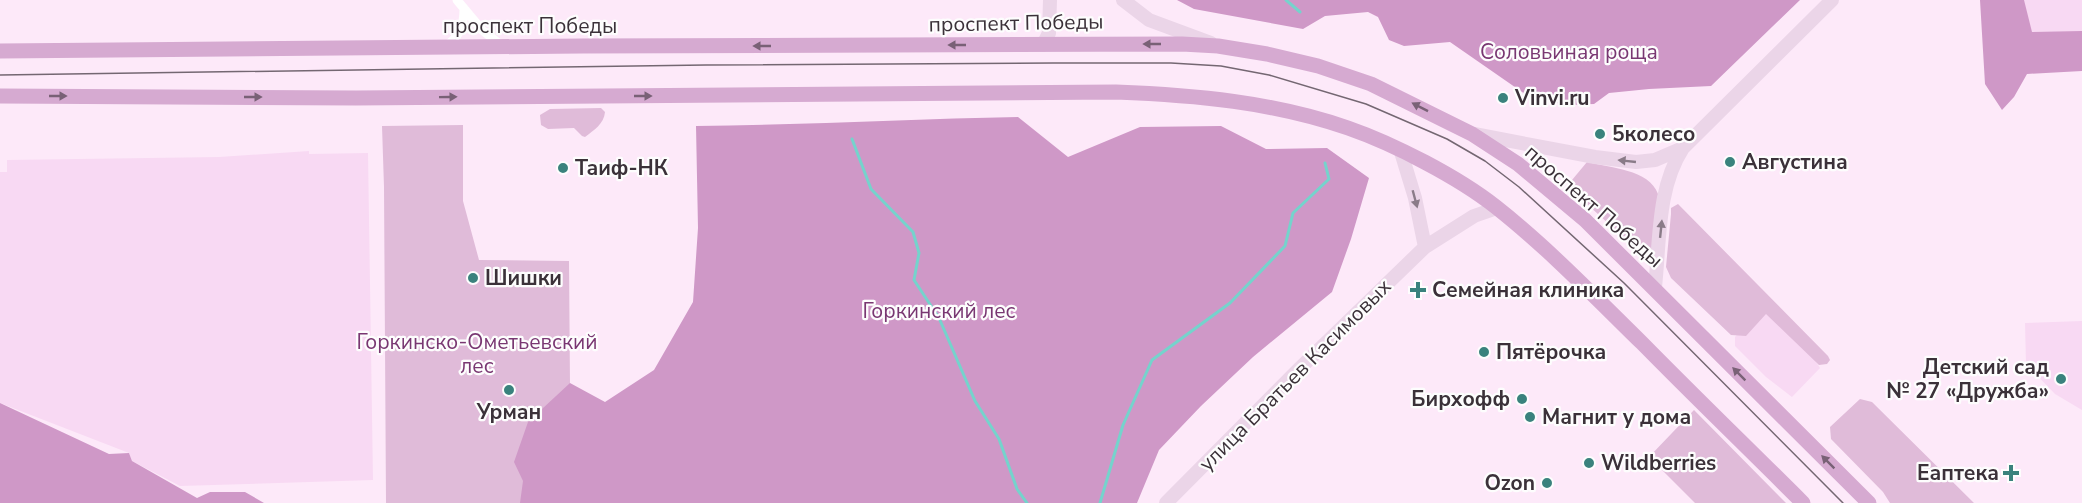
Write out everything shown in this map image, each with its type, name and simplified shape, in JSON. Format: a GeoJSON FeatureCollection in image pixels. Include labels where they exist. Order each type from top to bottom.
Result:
{"type":"FeatureCollection","features":[{"type":"Feature","properties":{"kind":"main road","name":"проспект Победы"},"geometry":{"type":"LineString","coordinates":[[0,51],[1115,44],[1218,46],[1318,66],[1371,84],[1472,134],[1518,164],[1576,213],[1655,287],[1869,503]]}},
{"type":"Feature","properties":{"kind":"main road"},"geometry":{"type":"LineString","coordinates":[[0,96],[367,98],[1055,92],[1178,94],[1224,98],[1274,107],[1349,128],[1401,152],[1474,191],[1497,208],[1568,271],[1803,503]]}},
{"type":"Feature","properties":{"kind":"street"},"geometry":{"type":"LineString","coordinates":[[457,0],[482,30],[504,47]]}},
{"type":"Feature","properties":{"kind":"street"},"geometry":{"type":"LineString","coordinates":[[1043,45],[1049,33],[1050,0]]}},
{"type":"Feature","properties":{"kind":"street"},"geometry":{"type":"LineString","coordinates":[[1123,0],[1149,20],[1218,46]]}},
{"type":"Feature","properties":{"kind":"street"},"geometry":{"type":"LineString","coordinates":[[1655,287],[1666,187],[1672,165],[1683,148],[1832,0]]}},
{"type":"Feature","properties":{"kind":"street"},"geometry":{"type":"LineString","coordinates":[[443,48],[453,41],[463,27],[465,9]]}},
{"type":"Feature","properties":{"kind":"street"},"geometry":{"type":"LineString","coordinates":[[1472,134],[1595,157],[1636,162],[1655,160],[1683,148]]}},
{"type":"Feature","properties":{"kind":"street"},"geometry":{"type":"LineString","coordinates":[[1401,152],[1415,198],[1425,247]]}},
{"type":"Feature","properties":{"kind":"street","name":"улица Братьев Касимовых"},"geometry":{"type":"LineString","coordinates":[[1166,503],[1425,247],[1474,216],[1497,208]]}},
{"type":"Feature","properties":{"kind":"shaded area"},"geometry":{"type":"Polygon","coordinates":[[[2021,0],[2082,0],[2082,46],[2023,49],[2021,0]]]}},
{"type":"Feature","properties":{"kind":"shaded area"},"geometry":{"type":"Polygon","coordinates":[[[309,151],[309,154],[368,153],[373,480],[180,486],[132,461],[129,453],[0,403],[0,172],[7,172],[7,160],[219,157],[309,151]]]}},
{"type":"Feature","properties":{"kind":"shaded area"},"geometry":{"type":"Polygon","coordinates":[[[1763,305],[1802,340],[1820,368],[1792,397],[1766,377],[1735,346],[1735,337],[1763,305]]]}},
{"type":"Feature","properties":{"kind":"shaded area","name":"Детский сад № 27 «Дружба»"},"geometry":{"type":"Polygon","coordinates":[[[2082,321],[2082,410],[2055,394],[2026,364],[2025,323],[2082,321]]]}},
{"type":"Feature","properties":{"kind":"green space","name":"Соловьиная роща"},"geometry":{"type":"Polygon","coordinates":[[[1177,0],[1800,0],[1711,86],[1609,93],[1594,104],[1569,105],[1532,99],[1450,42],[1404,46],[1389,40],[1378,17],[1368,12],[1325,16],[1303,29],[1194,9],[1177,0]]]}},
{"type":"Feature","properties":{"kind":"green space"},"geometry":{"type":"Polygon","coordinates":[[[1980,0],[2024,0],[2032,32],[2082,31],[2082,71],[2027,74],[2014,97],[2002,110],[1985,84],[1980,0]]]}},
{"type":"Feature","properties":{"kind":"green space"},"geometry":{"type":"Polygon","coordinates":[[[601,108],[605,112],[603,120],[585,137],[574,128],[548,129],[541,125],[540,115],[550,109],[601,108]]]}},
{"type":"Feature","properties":{"kind":"green space","name":"Горкинский лес"},"geometry":{"type":"Polygon","coordinates":[[[1018,117],[1068,157],[1140,127],[1221,126],[1266,149],[1327,148],[1369,178],[1332,292],[1253,357],[1159,450],[1137,503],[520,503],[523,481],[514,462],[528,422],[570,383],[605,402],[654,370],[693,302],[698,228],[696,126],[1018,117]]]}},
{"type":"Feature","properties":{"kind":"green space","name":"Горкинско-Ометьевский лес"},"geometry":{"type":"Polygon","coordinates":[[[463,125],[463,201],[479,260],[569,261],[570,386],[523,503],[386,503],[382,126],[463,125]]]}},
{"type":"Feature","properties":{"kind":"green space"},"geometry":{"type":"Polygon","coordinates":[[[1587,162],[1638,174],[1653,186],[1658,194],[1652,263],[1567,186],[1587,162]]]}},
{"type":"Feature","properties":{"kind":"green space"},"geometry":{"type":"Polygon","coordinates":[[[1678,204],[1828,356],[1830,360],[1827,364],[1819,365],[1766,314],[1746,336],[1731,335],[1671,278],[1666,267],[1671,208],[1678,204]]]}},
{"type":"Feature","properties":{"kind":"green space"},"geometry":{"type":"Polygon","coordinates":[[[1860,399],[1872,402],[1974,503],[1890,503],[1883,492],[1831,439],[1830,427],[1860,399]]]}},
{"type":"Feature","properties":{"kind":"green space"},"geometry":{"type":"Polygon","coordinates":[[[0,403],[109,454],[129,453],[132,461],[197,498],[210,492],[245,492],[264,503],[0,503],[0,403]]]}},
{"type":"Feature","properties":{"kind":"green space"},"geometry":{"type":"Polygon","coordinates":[[[1694,410],[1786,503],[1695,503],[1649,457],[1694,410]]]}},
{"type":"Feature","properties":{"kind":"waterway"},"geometry":{"type":"LineString","coordinates":[[1286,0],[1300,12]]}},
{"type":"Feature","properties":{"kind":"waterway"},"geometry":{"type":"LineString","coordinates":[[852,139],[871,189],[913,232],[919,253],[914,280],[939,318],[975,401],[999,439],[1017,489],[1027,503]]}},
{"type":"Feature","properties":{"kind":"waterway"},"geometry":{"type":"LineString","coordinates":[[1100,503],[1123,425],[1152,360],[1230,303],[1285,246],[1293,213],[1329,179],[1325,163]]}},
{"type":"Feature","properties":{"kind":"tram line"},"geometry":{"type":"LineString","coordinates":[[0,75],[706,65],[1053,63],[1171,63],[1221,66],[1269,75],[1366,104],[1447,139],[1485,161],[1519,187],[1624,283],[1843,503]]}},
{"type":"Feature","properties":{"kind":"place","name":"Vinvi.ru"},"geometry":{"type":"Point","coordinates":[1503,98]}},
{"type":"Feature","properties":{"kind":"place","name":"5колесо"},"geometry":{"type":"Point","coordinates":[1600,134]}},
{"type":"Feature","properties":{"kind":"place","name":"Августина"},"geometry":{"type":"Point","coordinates":[1730,162]}},
{"type":"Feature","properties":{"kind":"place","name":"Таиф-НК"},"geometry":{"type":"Point","coordinates":[563,168]}},
{"type":"Feature","properties":{"kind":"place","name":"Шишки"},"geometry":{"type":"Point","coordinates":[473,278]}},
{"type":"Feature","properties":{"kind":"place","name":"Семейная клиника"},"geometry":{"type":"Point","coordinates":[1418,290]}},
{"type":"Feature","properties":{"kind":"place","name":"Пятёрочка"},"geometry":{"type":"Point","coordinates":[1484,352]}},
{"type":"Feature","properties":{"kind":"place","name":"Детский сад № 27 «Дружба»"},"geometry":{"type":"Point","coordinates":[2061,379]}},
{"type":"Feature","properties":{"kind":"place","name":"Урман"},"geometry":{"type":"Point","coordinates":[509,390]}},
{"type":"Feature","properties":{"kind":"place","name":"Бирхофф"},"geometry":{"type":"Point","coordinates":[1522,399]}},
{"type":"Feature","properties":{"kind":"place","name":"Магнит у дома"},"geometry":{"type":"Point","coordinates":[1530,417]}},
{"type":"Feature","properties":{"kind":"place","name":"Wildberries"},"geometry":{"type":"Point","coordinates":[1589,463]}},
{"type":"Feature","properties":{"kind":"place","name":"Еаптека"},"geometry":{"type":"Point","coordinates":[2011,473]}},
{"type":"Feature","properties":{"kind":"place","name":"Ozon"},"geometry":{"type":"Point","coordinates":[1547,483]}}]}
